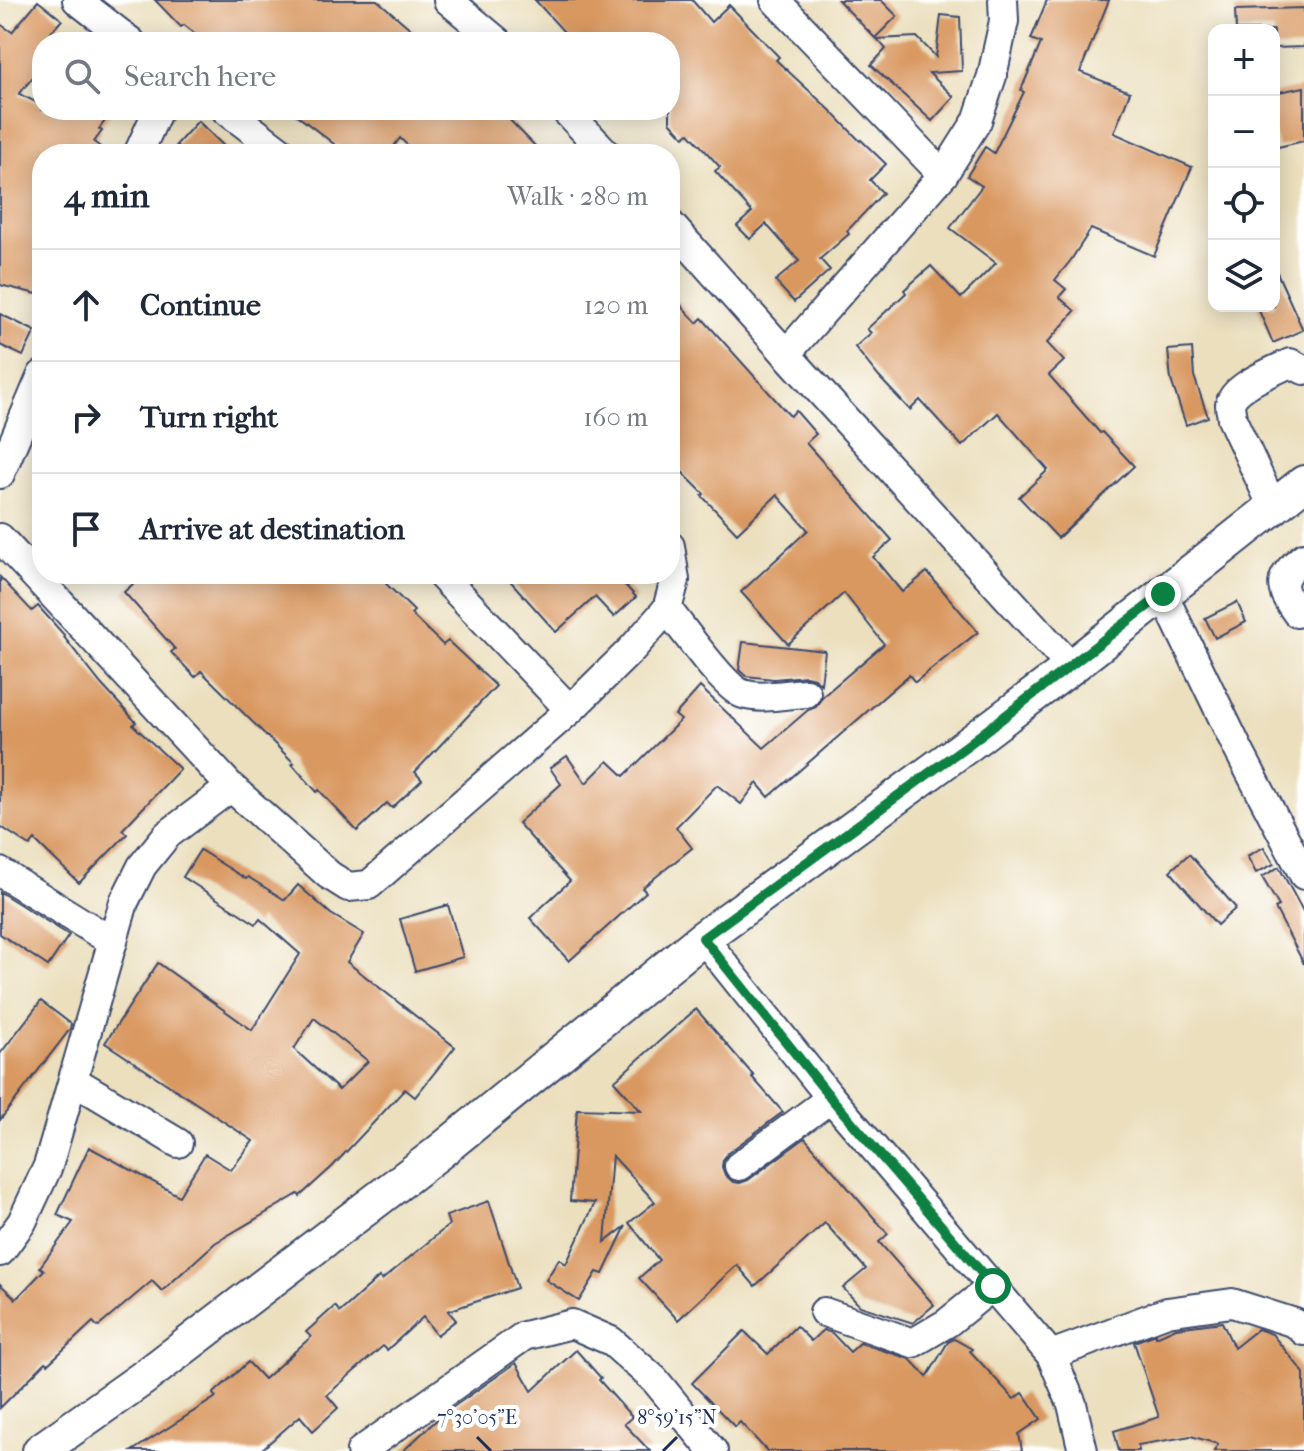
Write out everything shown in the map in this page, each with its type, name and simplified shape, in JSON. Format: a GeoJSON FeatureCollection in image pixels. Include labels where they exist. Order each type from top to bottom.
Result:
{"type":"FeatureCollection","features":[{"type":"Feature","properties":{"kind":"main road"},"geometry":{"type":"LineString","coordinates":[[40,1451],[146,1376],[437,1154],[703,938],[969,744],[1303,486]]}},
{"type":"Feature","properties":{"kind":"street"},"geometry":{"type":"LineString","coordinates":[[77,0],[118,32]]}},
{"type":"Feature","properties":{"kind":"street"},"geometry":{"type":"LineString","coordinates":[[448,0],[486,32]]}},
{"type":"Feature","properties":{"kind":"street"},"geometry":{"type":"LineString","coordinates":[[775,0],[943,175]]}},
{"type":"Feature","properties":{"kind":"street"},"geometry":{"type":"LineString","coordinates":[[786,354],[943,175],[977,121],[992,76],[1004,21],[1003,0]]}},
{"type":"Feature","properties":{"kind":"street"},"geometry":{"type":"LineString","coordinates":[[143,144],[153,120]]}},
{"type":"Feature","properties":{"kind":"street"},"geometry":{"type":"LineString","coordinates":[[239,120],[271,144]]}},
{"type":"Feature","properties":{"kind":"street"},"geometry":{"type":"LineString","coordinates":[[575,120],[597,144]]}},
{"type":"Feature","properties":{"kind":"street"},"geometry":{"type":"LineString","coordinates":[[680,235],[1071,667]]}},
{"type":"Feature","properties":{"kind":"street"},"geometry":{"type":"LineString","coordinates":[[1273,507],[1232,419],[1230,405],[1243,388],[1290,363],[1304,370]]}},
{"type":"Feature","properties":{"kind":"street"},"geometry":{"type":"LineString","coordinates":[[0,474],[32,399]]}},
{"type":"Feature","properties":{"kind":"street"},"geometry":{"type":"LineString","coordinates":[[0,538],[32,572]]}},
{"type":"Feature","properties":{"kind":"street"},"geometry":{"type":"LineString","coordinates":[[1297,613],[1284,595],[1283,583],[1290,570],[1304,557]]}},
{"type":"Feature","properties":{"kind":"street"},"geometry":{"type":"LineString","coordinates":[[43,584],[231,787],[329,875],[348,887],[369,885],[570,710],[632,649],[667,609],[674,584]]}},
{"type":"Feature","properties":{"kind":"street"},"geometry":{"type":"LineString","coordinates":[[450,584],[570,710]]}},
{"type":"Feature","properties":{"kind":"street"},"geometry":{"type":"LineString","coordinates":[[1163,594],[1238,749],[1304,875]]}},
{"type":"Feature","properties":{"kind":"street"},"geometry":{"type":"LineString","coordinates":[[667,609],[726,683],[739,693],[755,697],[806,693]]}},
{"type":"Feature","properties":{"kind":"street"},"geometry":{"type":"LineString","coordinates":[[0,1252],[22,1222],[48,1166],[124,902],[142,866],[167,835],[231,787]]}},
{"type":"Feature","properties":{"kind":"street"},"geometry":{"type":"LineString","coordinates":[[0,872],[113,942]]}},
{"type":"Feature","properties":{"kind":"street"},"geometry":{"type":"LineString","coordinates":[[703,938],[831,1098],[1051,1355],[1072,1404],[1083,1451]]}},
{"type":"Feature","properties":{"kind":"street"},"geometry":{"type":"LineString","coordinates":[[73,1080],[178,1143]]}},
{"type":"Feature","properties":{"kind":"street"},"geometry":{"type":"LineString","coordinates":[[739,1166],[831,1098]]}},
{"type":"Feature","properties":{"kind":"street"},"geometry":{"type":"LineString","coordinates":[[824,1312],[913,1343],[947,1323],[993,1286]]}},
{"type":"Feature","properties":{"kind":"street"},"geometry":{"type":"LineString","coordinates":[[1051,1355],[1167,1312],[1232,1303],[1295,1323],[1304,1331]]}},
{"type":"Feature","properties":{"kind":"street"},"geometry":{"type":"LineString","coordinates":[[364,1450],[524,1336],[572,1324],[611,1341],[633,1360],[655,1380],[713,1451]]}},
{"type":"Feature","properties":{"kind":"building"},"geometry":{"type":"Polygon","coordinates":[[[155,0],[377,0],[414,32],[193,32],[184,25],[181,27],[155,0]]]}},
{"type":"Feature","properties":{"kind":"building"},"geometry":{"type":"Polygon","coordinates":[[[535,0],[692,0],[711,22],[729,5],[779,57],[776,60],[886,164],[870,180],[883,193],[847,231],[849,234],[820,259],[830,270],[794,302],[775,281],[799,261],[766,224],[750,239],[737,226],[752,212],[715,171],[720,167],[689,133],[684,137],[670,122],[680,120],[680,32],[564,32],[535,0]]]}},
{"type":"Feature","properties":{"kind":"building"},"geometry":{"type":"Polygon","coordinates":[[[838,0],[881,0],[897,16],[875,38],[838,0]]]}},
{"type":"Feature","properties":{"kind":"building"},"geometry":{"type":"Polygon","coordinates":[[[1047,0],[1109,0],[1080,72],[1130,92],[1114,133],[1192,167],[1154,256],[1091,229],[1055,280],[1066,289],[1059,297],[1075,311],[1047,343],[1064,361],[1049,375],[1134,466],[1058,538],[1019,497],[1048,470],[998,413],[962,446],[920,400],[910,410],[855,347],[871,333],[867,329],[931,266],[961,298],[996,263],[950,228],[982,186],[967,176],[985,147],[994,153],[1024,92],[1021,90],[1041,43],[1031,39],[1047,0]]]}},
{"type":"Feature","properties":{"kind":"building"},"geometry":{"type":"Polygon","coordinates":[[[38,1],[62,20],[51,32],[32,32],[32,78],[19,94],[32,100],[32,120],[106,120],[94,142],[96,144],[32,144],[32,293],[0,285],[0,24],[12,32],[38,1]]]}},
{"type":"Feature","properties":{"kind":"building"},"geometry":{"type":"Polygon","coordinates":[[[1304,8],[1304,47],[1280,48],[1280,24],[1236,24],[1235,10],[1304,8]]]}},
{"type":"Feature","properties":{"kind":"building"},"geometry":{"type":"Polygon","coordinates":[[[941,15],[960,17],[962,71],[929,73],[954,97],[932,121],[871,65],[886,49],[877,39],[917,37],[936,57],[941,15]]]}},
{"type":"Feature","properties":{"kind":"building"},"geometry":{"type":"Polygon","coordinates":[[[1304,87],[1304,141],[1280,147],[1280,92],[1304,87]]]}},
{"type":"Feature","properties":{"kind":"building"},"geometry":{"type":"Polygon","coordinates":[[[303,120],[510,120],[533,144],[406,144],[400,138],[396,144],[334,144],[303,120]]]}},
{"type":"Feature","properties":{"kind":"building"},"geometry":{"type":"Polygon","coordinates":[[[198,121],[222,144],[177,144],[198,121]]]}},
{"type":"Feature","properties":{"kind":"building"},"geometry":{"type":"Polygon","coordinates":[[[1280,279],[1303,330],[1273,343],[1260,312],[1280,312],[1280,279]]]}},
{"type":"Feature","properties":{"kind":"building"},"geometry":{"type":"Polygon","coordinates":[[[680,304],[697,323],[702,318],[790,416],[796,411],[816,434],[806,443],[892,540],[873,557],[902,592],[927,572],[978,632],[915,682],[909,675],[769,797],[757,783],[741,804],[717,785],[676,827],[692,848],[642,888],[646,892],[569,961],[530,918],[570,881],[518,823],[561,784],[550,768],[567,756],[586,783],[608,761],[624,776],[681,720],[675,715],[700,687],[764,748],[808,710],[816,707],[822,697],[884,644],[844,593],[788,644],[741,592],[808,530],[777,495],[737,533],[702,496],[704,494],[680,470],[680,304]]]}},
{"type":"Feature","properties":{"kind":"building"},"geometry":{"type":"Polygon","coordinates":[[[0,314],[32,330],[32,337],[23,356],[0,345],[0,314]]]}},
{"type":"Feature","properties":{"kind":"building"},"geometry":{"type":"Polygon","coordinates":[[[1192,348],[1194,376],[1208,417],[1186,425],[1171,380],[1168,350],[1192,348]]]}},
{"type":"Feature","properties":{"kind":"building"},"geometry":{"type":"Polygon","coordinates":[[[0,577],[32,611],[38,606],[136,722],[133,725],[180,769],[122,830],[127,834],[79,883],[35,840],[30,846],[0,826],[0,577]]]}},
{"type":"Feature","properties":{"kind":"building"},"geometry":{"type":"Polygon","coordinates":[[[133,584],[386,584],[443,645],[448,641],[496,686],[415,772],[422,780],[392,808],[387,803],[357,831],[201,671],[195,677],[171,652],[175,649],[124,592],[133,584]]]}},
{"type":"Feature","properties":{"kind":"building"},"geometry":{"type":"Polygon","coordinates":[[[513,584],[624,584],[636,597],[614,617],[595,597],[556,632],[513,584]]]}},
{"type":"Feature","properties":{"kind":"building"},"geometry":{"type":"Polygon","coordinates":[[[1237,602],[1246,622],[1215,638],[1205,618],[1237,602]]]}},
{"type":"Feature","properties":{"kind":"building"},"geometry":{"type":"Polygon","coordinates":[[[743,642],[825,651],[821,684],[806,676],[774,679],[746,676],[739,670],[743,642]]]}},
{"type":"Feature","properties":{"kind":"building"},"geometry":{"type":"Polygon","coordinates":[[[1264,847],[1274,864],[1256,873],[1247,856],[1264,847]]]}},
{"type":"Feature","properties":{"kind":"building"},"geometry":{"type":"Polygon","coordinates":[[[200,850],[285,900],[298,885],[331,914],[364,934],[347,962],[455,1047],[415,1097],[405,1089],[332,1167],[300,1196],[298,1194],[215,1243],[162,1291],[152,1281],[98,1327],[93,1322],[48,1364],[46,1362],[0,1408],[0,1284],[16,1299],[44,1270],[40,1267],[73,1222],[57,1215],[89,1147],[179,1196],[205,1154],[231,1170],[253,1141],[105,1043],[158,963],[252,1030],[300,954],[260,919],[256,924],[183,877],[200,850]],[[314,1018],[294,1049],[339,1090],[368,1061],[314,1018]]]}},
{"type":"Feature","properties":{"kind":"building"},"geometry":{"type":"Polygon","coordinates":[[[1189,854],[1236,908],[1217,925],[1170,871],[1189,854]]]}},
{"type":"Feature","properties":{"kind":"building"},"geometry":{"type":"Polygon","coordinates":[[[1279,867],[1304,913],[1304,964],[1275,908],[1279,906],[1262,877],[1279,867]]]}},
{"type":"Feature","properties":{"kind":"building"},"geometry":{"type":"Polygon","coordinates":[[[0,892],[69,935],[48,966],[0,934],[0,892]]]}},
{"type":"Feature","properties":{"kind":"building"},"geometry":{"type":"Polygon","coordinates":[[[448,905],[463,957],[415,971],[400,919],[448,905]]]}},
{"type":"Feature","properties":{"kind":"building"},"geometry":{"type":"Polygon","coordinates":[[[41,1001],[71,1024],[70,1029],[0,1120],[0,1054],[41,1001]]]}},
{"type":"Feature","properties":{"kind":"building"},"geometry":{"type":"Polygon","coordinates":[[[696,1009],[783,1112],[728,1153],[722,1167],[725,1175],[733,1182],[748,1180],[805,1138],[888,1234],[879,1242],[934,1305],[913,1323],[860,1306],[843,1288],[866,1269],[825,1223],[755,1286],[737,1265],[678,1320],[639,1278],[659,1260],[629,1223],[655,1202],[612,1155],[605,1242],[626,1226],[603,1274],[597,1272],[579,1301],[546,1280],[559,1259],[566,1264],[595,1203],[570,1201],[577,1109],[641,1111],[614,1081],[696,1009]]]}},
{"type":"Feature","properties":{"kind":"building"},"geometry":{"type":"Polygon","coordinates":[[[489,1201],[517,1288],[448,1311],[456,1320],[437,1335],[423,1317],[387,1350],[383,1346],[327,1395],[338,1408],[313,1431],[300,1416],[260,1451],[132,1451],[216,1397],[213,1394],[248,1362],[264,1379],[311,1337],[306,1332],[335,1306],[340,1312],[379,1277],[382,1280],[449,1225],[446,1216],[489,1201]]]}},
{"type":"Feature","properties":{"kind":"building"},"geometry":{"type":"Polygon","coordinates":[[[1222,1322],[1234,1348],[1258,1329],[1272,1334],[1304,1373],[1304,1451],[1214,1451],[1218,1444],[1191,1436],[1138,1445],[1139,1451],[1119,1451],[1114,1431],[1159,1417],[1134,1342],[1176,1328],[1222,1322]]]}},
{"type":"Feature","properties":{"kind":"building"},"geometry":{"type":"Polygon","coordinates":[[[796,1326],[811,1341],[823,1330],[832,1333],[850,1352],[860,1343],[910,1359],[927,1377],[948,1342],[954,1339],[972,1349],[970,1351],[1014,1399],[1023,1393],[1041,1419],[1019,1434],[1022,1451],[767,1451],[740,1422],[735,1427],[692,1383],[744,1331],[768,1354],[796,1326]]]}},
{"type":"Feature","properties":{"kind":"building"},"geometry":{"type":"Polygon","coordinates":[[[576,1350],[632,1417],[624,1424],[650,1451],[403,1451],[443,1414],[516,1363],[532,1391],[576,1350]]]}},
{"type":"Feature","properties":{"kind":"route"},"geometry":{"type":"LineString","coordinates":[[993,1286],[831,1098],[703,938],[969,744],[1163,594]]}}]}
